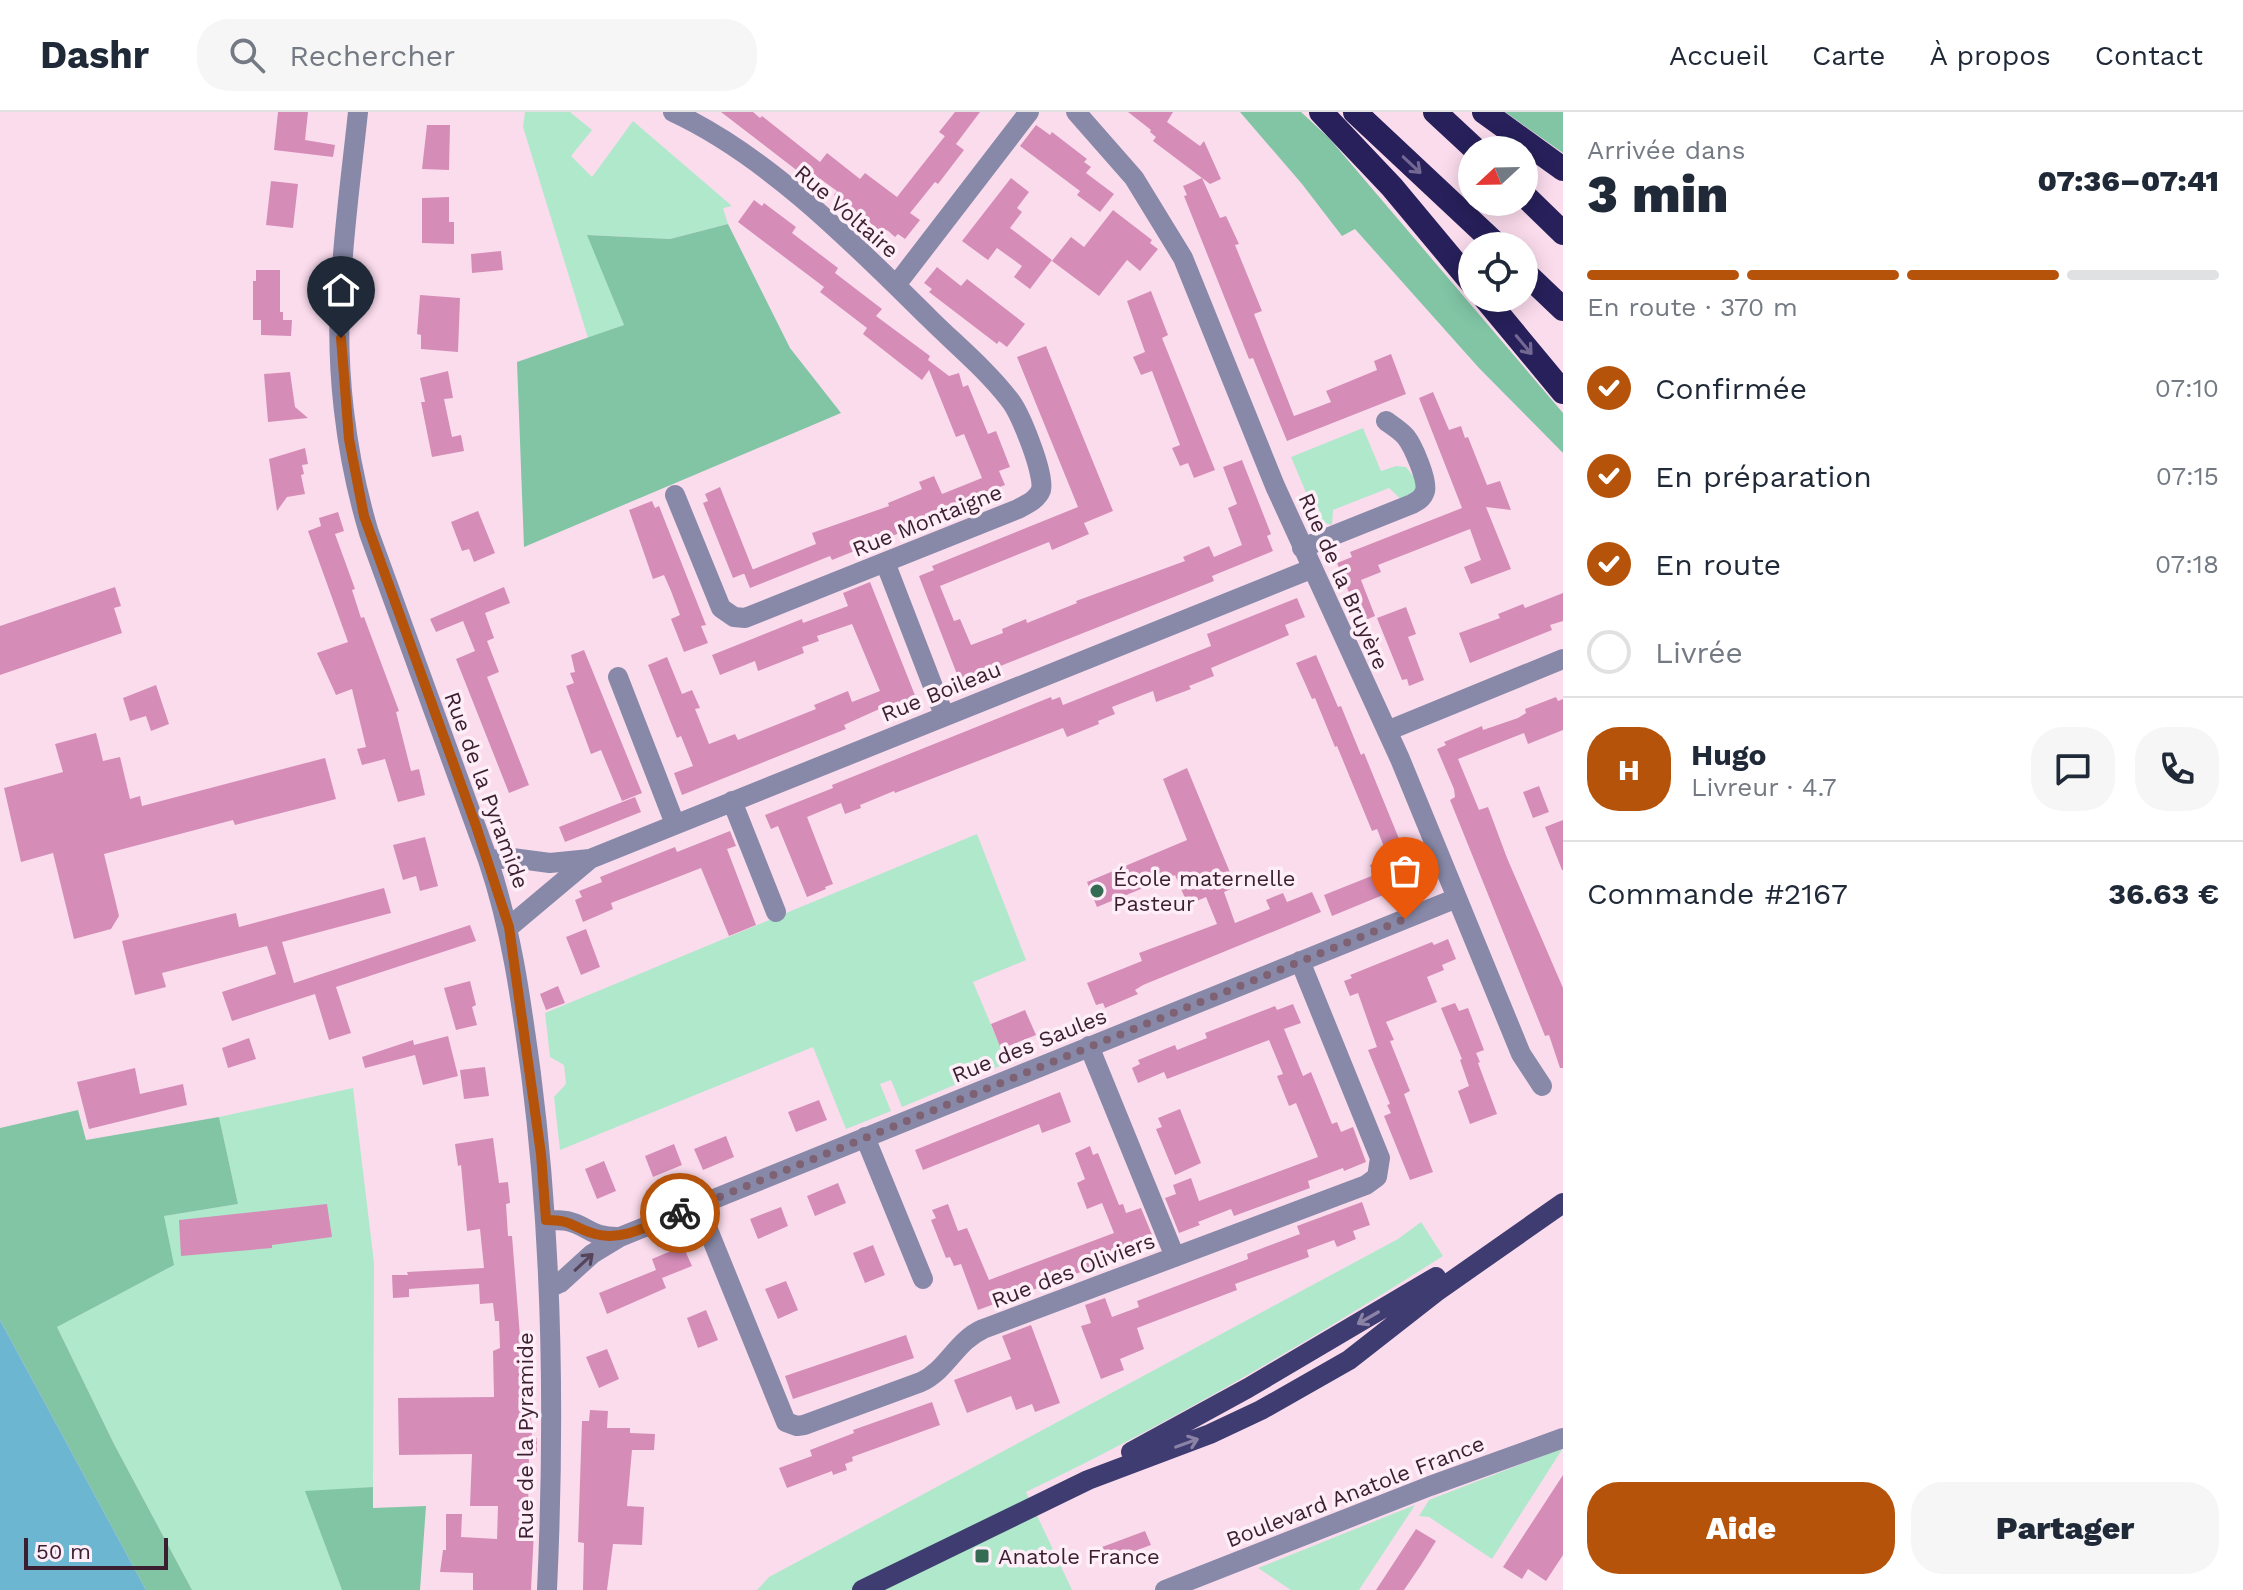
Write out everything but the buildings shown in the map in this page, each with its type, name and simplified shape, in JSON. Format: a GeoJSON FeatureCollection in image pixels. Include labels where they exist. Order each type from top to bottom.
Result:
{"type":"FeatureCollection","features":[{"type":"Feature","properties":{"kind":"highway"},"geometry":{"type":"LineString","coordinates":[[1321,112],[1392,187],[1458,266]]}},
{"type":"Feature","properties":{"kind":"highway"},"geometry":{"type":"LineString","coordinates":[[1355,112],[1483,232]]}},
{"type":"Feature","properties":{"kind":"highway"},"geometry":{"type":"LineString","coordinates":[[1435,112],[1461,136]]}},
{"type":"Feature","properties":{"kind":"highway"},"geometry":{"type":"LineString","coordinates":[[1484,112],[1563,169]]}},
{"type":"Feature","properties":{"kind":"highway"},"geometry":{"type":"LineString","coordinates":[[1538,209],[1563,233]]}},
{"type":"Feature","properties":{"kind":"highway"},"geometry":{"type":"LineString","coordinates":[[1538,285],[1563,309]]}},
{"type":"Feature","properties":{"kind":"highway"},"geometry":{"type":"LineString","coordinates":[[1497,312],[1563,392]]}},
{"type":"Feature","properties":{"kind":"main road"},"geometry":{"type":"LineString","coordinates":[[1088,1480],[1400,1300],[1484,1246],[1563,1186]]}},
{"type":"Feature","properties":{"kind":"main road"},"geometry":{"type":"LineString","coordinates":[[862,1590],[1088,1480],[1224,1428],[1321,1376],[1361,1351],[1436,1292],[1563,1203]]}},
{"type":"Feature","properties":{"kind":"street","name":"Rue de la Pyramide"},"geometry":{"type":"LineString","coordinates":[[358,112],[340,301],[342,373],[351,455],[369,533],[488,860],[509,927],[541,1154],[546,1220],[553,1437],[547,1590]]}},
{"type":"Feature","properties":{"kind":"street","name":"Rue Voltaire"},"geometry":{"type":"LineString","coordinates":[[673,112],[719,137],[757,164],[833,226],[976,364]]}},
{"type":"Feature","properties":{"kind":"street"},"geometry":{"type":"LineString","coordinates":[[896,285],[1029,112]]}},
{"type":"Feature","properties":{"kind":"street","name":"Rue de la Bruyère"},"geometry":{"type":"LineString","coordinates":[[1076,112],[1134,178],[1183,258],[1302,548],[1387,731],[1521,1054],[1542,1086]]}},
{"type":"Feature","properties":{"kind":"street","name":"Rue Montaigne"},"geometry":{"type":"LineString","coordinates":[[675,495],[721,608],[734,617],[752,616],[1018,509],[1031,502],[1040,492],[1039,469],[1013,404],[976,364]]}},
{"type":"Feature","properties":{"kind":"street"},"geometry":{"type":"LineString","coordinates":[[1302,548],[1412,504],[1422,497],[1425,480],[1412,448],[1404,435],[1386,421]]}},
{"type":"Feature","properties":{"kind":"street"},"geometry":{"type":"LineString","coordinates":[[885,562],[944,715]]}},
{"type":"Feature","properties":{"kind":"street","name":"Rue Boileau"},"geometry":{"type":"LineString","coordinates":[[488,860],[512,858],[550,863],[590,859],[1311,569]]}},
{"type":"Feature","properties":{"kind":"street"},"geometry":{"type":"LineString","coordinates":[[1387,731],[1563,659]]}},
{"type":"Feature","properties":{"kind":"street"},"geometry":{"type":"LineString","coordinates":[[618,677],[675,824]]}},
{"type":"Feature","properties":{"kind":"street"},"geometry":{"type":"LineString","coordinates":[[732,801],[776,912]]}},
{"type":"Feature","properties":{"kind":"street","name":"Rue Boileau"},"geometry":{"type":"LineString","coordinates":[[509,927],[590,859]]}},
{"type":"Feature","properties":{"kind":"street","name":"Rue des Saules"},"geometry":{"type":"LineString","coordinates":[[549,1288],[620,1237],[1457,898]]}},
{"type":"Feature","properties":{"kind":"street","name":"Rue des Oliviers"},"geometry":{"type":"LineString","coordinates":[[698,1205],[782,1417],[791,1425],[804,1425],[921,1382],[936,1373],[961,1343],[975,1333],[1366,1185],[1377,1177],[1380,1158],[1300,961]]}},
{"type":"Feature","properties":{"kind":"street"},"geometry":{"type":"LineString","coordinates":[[1089,1046],[1175,1257]]}},
{"type":"Feature","properties":{"kind":"street"},"geometry":{"type":"LineString","coordinates":[[865,1137],[923,1279]]}},
{"type":"Feature","properties":{"kind":"street"},"geometry":{"type":"LineString","coordinates":[[546,1220],[568,1221],[589,1233],[620,1237]]}},
{"type":"Feature","properties":{"kind":"street","name":"Boulevard Anatole France"},"geometry":{"type":"LineString","coordinates":[[1165,1590],[1430,1486],[1563,1438]]}},
{"type":"Feature","properties":{"kind":"green space"},"geometry":{"type":"Polygon","coordinates":[[[525,112],[570,112],[592,130],[571,156],[592,177],[633,121],[732,206],[723,208],[728,224],[670,239],[588,235],[624,325],[588,338],[523,127],[525,112]]]}},
{"type":"Feature","properties":{"kind":"green space"},"geometry":{"type":"Polygon","coordinates":[[[1240,112],[1301,112],[1329,138],[1458,290],[1458,312],[1477,312],[1563,413],[1563,453],[1479,368],[1355,229],[1342,236],[1240,112]]]}},
{"type":"Feature","properties":{"kind":"green space"},"geometry":{"type":"Polygon","coordinates":[[[1505,112],[1563,112],[1563,153],[1505,112]]]}},
{"type":"Feature","properties":{"kind":"green space"},"geometry":{"type":"Polygon","coordinates":[[[728,224],[790,348],[841,413],[524,547],[517,362],[624,325],[587,235],[670,239],[728,224]]]}},
{"type":"Feature","properties":{"kind":"green space"},"geometry":{"type":"Polygon","coordinates":[[[1363,428],[1381,471],[1396,466],[1406,467],[1416,480],[1417,489],[1405,503],[1389,488],[1333,510],[1332,525],[1318,521],[1291,457],[1363,428]]]}},
{"type":"Feature","properties":{"kind":"green space"},"geometry":{"type":"Polygon","coordinates":[[[977,834],[1026,960],[973,982],[1007,1063],[902,1107],[891,1080],[880,1084],[891,1111],[846,1129],[813,1047],[560,1150],[554,1097],[566,1084],[564,1065],[550,1057],[545,1013],[977,834]]]}},
{"type":"Feature","properties":{"kind":"green space"},"geometry":{"type":"Polygon","coordinates":[[[353,1088],[374,1263],[373,1487],[306,1492],[342,1590],[192,1590],[114,1444],[57,1327],[173,1265],[163,1216],[238,1204],[219,1117],[353,1088]]]}},
{"type":"Feature","properties":{"kind":"green space"},"geometry":{"type":"Polygon","coordinates":[[[78,1110],[86,1140],[219,1117],[238,1204],[164,1216],[174,1265],[57,1327],[114,1444],[192,1590],[146,1590],[0,1320],[0,1128],[78,1110]]]}},
{"type":"Feature","properties":{"kind":"green space"},"geometry":{"type":"Polygon","coordinates":[[[1421,1222],[1443,1256],[1238,1380],[1026,1492],[1072,1590],[757,1590],[769,1577],[1398,1239],[1421,1222]]]}},
{"type":"Feature","properties":{"kind":"green space"},"geometry":{"type":"Polygon","coordinates":[[[1563,1448],[1492,1559],[1429,1517],[1419,1516],[1429,1500],[1563,1448]]]}},
{"type":"Feature","properties":{"kind":"green space"},"geometry":{"type":"Polygon","coordinates":[[[373,1487],[373,1508],[426,1506],[420,1590],[342,1590],[305,1491],[373,1487]]]}},
{"type":"Feature","properties":{"kind":"green space"},"geometry":{"type":"Polygon","coordinates":[[[1415,1505],[1359,1590],[1291,1590],[1258,1568],[1415,1505]]]}},
{"type":"Feature","properties":{"kind":"water"},"geometry":{"type":"Polygon","coordinates":[[[0,1320],[146,1590],[0,1590],[0,1320]]]}},
{"type":"Feature","properties":{"kind":"way so far"},"geometry":{"type":"LineString","coordinates":[[680,1213],[1405,919]]}},
{"type":"Feature","properties":{"kind":"place","name":"École maternelle Pasteur"},"geometry":{"type":"Point","coordinates":[1097,891]}},
{"type":"Feature","properties":{"kind":"place","name":"Anatole France"},"geometry":{"type":"Point","coordinates":[982,1556]}},
{"type":"Feature","properties":{"kind":"route"},"geometry":{"type":"LineString","coordinates":[[341,338],[349,439],[364,516],[476,826],[509,927],[541,1154],[546,1220],[568,1221],[589,1233],[620,1237],[680,1213]]}}]}
